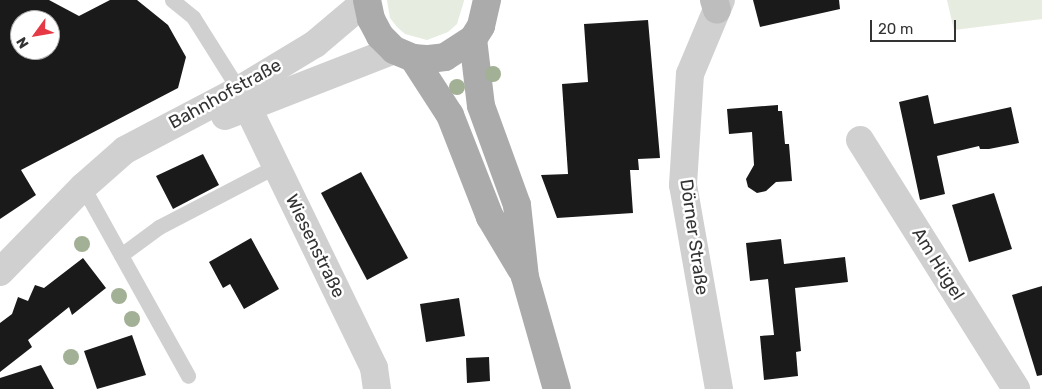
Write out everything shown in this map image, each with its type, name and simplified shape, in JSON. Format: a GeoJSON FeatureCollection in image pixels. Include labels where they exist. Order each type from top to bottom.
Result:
{"type":"FeatureCollection","features":[{"type":"Feature","properties":{"kind":"main road"},"geometry":{"type":"LineString","coordinates":[[367,0],[370,19],[380,36],[403,54],[450,115],[490,217],[525,277]]}},
{"type":"Feature","properties":{"kind":"main road"},"geometry":{"type":"LineString","coordinates":[[403,54],[445,57],[472,39],[490,4]]}},
{"type":"Feature","properties":{"kind":"main road"},"geometry":{"type":"LineString","coordinates":[[472,39],[481,106],[517,205],[525,277],[557,389]]}},
{"type":"Feature","properties":{"kind":"street","name":"Bahnhofstraße"},"geometry":{"type":"LineString","coordinates":[[243,98],[315,44],[367,0]]}},
{"type":"Feature","properties":{"kind":"street","name":"Dörner Straße"},"geometry":{"type":"LineString","coordinates":[[718,3],[690,74],[684,185],[718,389]]}},
{"type":"Feature","properties":{"kind":"street","name":"Bahnhofstraße"},"geometry":{"type":"LineString","coordinates":[[0,272],[83,187],[136,142],[243,98],[403,54]]}},
{"type":"Feature","properties":{"kind":"street","name":"Wiesenstraße"},"geometry":{"type":"LineString","coordinates":[[243,98],[374,368],[377,389]]}},
{"type":"Feature","properties":{"kind":"street","name":"Am Hügel"},"geometry":{"type":"LineString","coordinates":[[860,140],[1016,389]]}},
{"type":"Feature","properties":{"kind":"lane","name":"Wiesenstraße"},"geometry":{"type":"LineString","coordinates":[[172,0],[193,17],[243,98]]}},
{"type":"Feature","properties":{"kind":"lane"},"geometry":{"type":"LineString","coordinates":[[121,255],[159,227],[276,166]]}},
{"type":"Feature","properties":{"kind":"lane"},"geometry":{"type":"LineString","coordinates":[[83,187],[188,376]]}},
{"type":"Feature","properties":{"kind":"shaded area"},"geometry":{"type":"Polygon","coordinates":[[[387,0],[464,1],[457,24],[448,32],[427,40],[405,34],[397,27],[390,18],[387,0]]]}},
{"type":"Feature","properties":{"kind":"shaded area"},"geometry":{"type":"Polygon","coordinates":[[[947,0],[1042,0],[1042,19],[954,30],[947,0]]]}},
{"type":"Feature","properties":{"kind":"building"},"geometry":{"type":"Polygon","coordinates":[[[0,0],[49,0],[79,16],[110,0],[137,0],[168,25],[186,57],[178,88],[21,170],[36,195],[0,219],[0,0]]]}},
{"type":"Feature","properties":{"kind":"building"},"geometry":{"type":"Polygon","coordinates":[[[753,0],[839,0],[840,9],[760,27],[753,0]]]}},
{"type":"Feature","properties":{"kind":"building"},"geometry":{"type":"Polygon","coordinates":[[[648,20],[660,158],[638,159],[639,170],[630,170],[633,213],[557,218],[541,175],[568,174],[562,84],[588,82],[584,24],[648,20]]]}},
{"type":"Feature","properties":{"kind":"building"},"geometry":{"type":"Polygon","coordinates":[[[928,95],[934,124],[1011,107],[1019,143],[989,149],[980,149],[979,146],[937,156],[945,194],[920,200],[899,102],[928,95]]]}},
{"type":"Feature","properties":{"kind":"building"},"geometry":{"type":"Polygon","coordinates":[[[778,105],[778,111],[782,111],[785,144],[789,144],[792,181],[776,182],[766,191],[757,193],[748,187],[746,179],[754,165],[752,132],[729,134],[727,109],[778,105]]]}},
{"type":"Feature","properties":{"kind":"building"},"geometry":{"type":"Polygon","coordinates":[[[203,154],[219,185],[173,209],[156,176],[203,154]]]}},
{"type":"Feature","properties":{"kind":"building"},"geometry":{"type":"Polygon","coordinates":[[[361,172],[408,258],[367,280],[321,193],[361,172]]]}},
{"type":"Feature","properties":{"kind":"building"},"geometry":{"type":"Polygon","coordinates":[[[994,193],[1012,249],[969,262],[952,205],[994,193]]]}},
{"type":"Feature","properties":{"kind":"building"},"geometry":{"type":"Polygon","coordinates":[[[251,238],[279,289],[244,309],[230,284],[223,288],[209,262],[251,238]]]}},
{"type":"Feature","properties":{"kind":"building"},"geometry":{"type":"Polygon","coordinates":[[[781,239],[784,264],[845,257],[848,282],[795,288],[801,351],[796,352],[798,376],[764,380],[760,336],[774,335],[768,279],[750,281],[746,243],[781,239]]]}},
{"type":"Feature","properties":{"kind":"building"},"geometry":{"type":"Polygon","coordinates":[[[83,258],[106,288],[72,315],[69,307],[28,340],[32,347],[0,372],[0,323],[12,314],[18,297],[28,301],[35,285],[44,288],[83,258]]]}},
{"type":"Feature","properties":{"kind":"building"},"geometry":{"type":"Polygon","coordinates":[[[1042,286],[1042,375],[1037,376],[1012,295],[1042,286]]]}},
{"type":"Feature","properties":{"kind":"building"},"geometry":{"type":"Polygon","coordinates":[[[459,298],[465,336],[426,342],[420,304],[459,298]]]}},
{"type":"Feature","properties":{"kind":"building"},"geometry":{"type":"Polygon","coordinates":[[[132,335],[146,375],[97,389],[84,351],[132,335]]]}},
{"type":"Feature","properties":{"kind":"building"},"geometry":{"type":"Polygon","coordinates":[[[489,357],[490,381],[467,383],[466,358],[489,357]]]}},
{"type":"Feature","properties":{"kind":"building"},"geometry":{"type":"Polygon","coordinates":[[[41,365],[54,389],[0,389],[0,378],[41,365]]]}}]}
